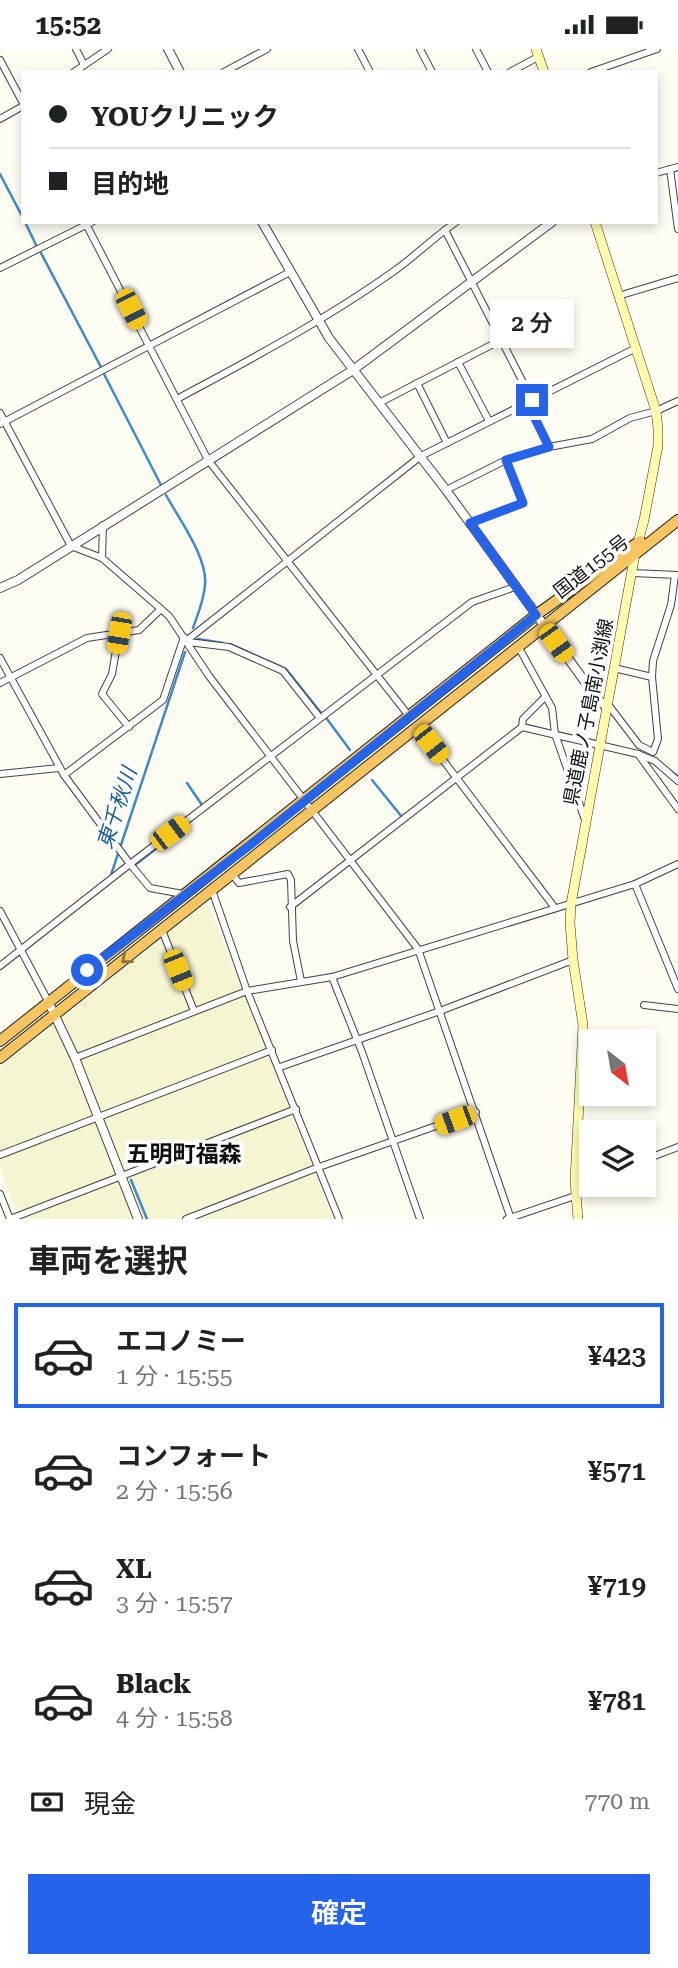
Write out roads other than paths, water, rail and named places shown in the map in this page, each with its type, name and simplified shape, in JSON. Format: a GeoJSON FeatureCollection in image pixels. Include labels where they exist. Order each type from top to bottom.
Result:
{"type":"FeatureCollection","features":[{"type":"Feature","properties":{"kind":"highway","name":"国道155号"},"geometry":{"type":"LineString","coordinates":[[0,1058],[418,727],[678,514]]}},
{"type":"Feature","properties":{"kind":"highway","name":"国道155号"},"geometry":{"type":"LineString","coordinates":[[0,1041],[536,615],[678,520]]}},
{"type":"Feature","properties":{"kind":"main road"},"geometry":{"type":"LineString","coordinates":[[537,53],[543,70]]}},
{"type":"Feature","properties":{"kind":"main road","name":"県道鹿ノ子島南小渕線"},"geometry":{"type":"LineString","coordinates":[[578,1219],[575,1180],[583,1025],[573,960],[571,904],[636,549],[658,446],[656,411],[595,224]]}},
{"type":"Feature","properties":{"kind":"street"},"geometry":{"type":"LineString","coordinates":[[76,49],[84,65]]}},
{"type":"Feature","properties":{"kind":"street"},"geometry":{"type":"LineString","coordinates":[[77,70],[107,49]]}},
{"type":"Feature","properties":{"kind":"street"},"geometry":{"type":"LineString","coordinates":[[168,49],[179,70]]}},
{"type":"Feature","properties":{"kind":"street"},"geometry":{"type":"LineString","coordinates":[[228,70],[267,49]]}},
{"type":"Feature","properties":{"kind":"street"},"geometry":{"type":"LineString","coordinates":[[358,49],[369,70]]}},
{"type":"Feature","properties":{"kind":"street"},"geometry":{"type":"LineString","coordinates":[[420,49],[431,70]]}},
{"type":"Feature","properties":{"kind":"street"},"geometry":{"type":"LineString","coordinates":[[476,49],[487,70]]}},
{"type":"Feature","properties":{"kind":"street"},"geometry":{"type":"LineString","coordinates":[[597,70],[657,49]]}},
{"type":"Feature","properties":{"kind":"street"},"geometry":{"type":"LineString","coordinates":[[513,70],[537,53]]}},
{"type":"Feature","properties":{"kind":"street"},"geometry":{"type":"LineString","coordinates":[[0,60],[21,100]]}},
{"type":"Feature","properties":{"kind":"street"},"geometry":{"type":"LineString","coordinates":[[0,119],[21,105]]}},
{"type":"Feature","properties":{"kind":"street"},"geometry":{"type":"LineString","coordinates":[[658,172],[678,167]]}},
{"type":"Feature","properties":{"kind":"street"},"geometry":{"type":"LineString","coordinates":[[670,169],[678,229]]}},
{"type":"Feature","properties":{"kind":"street"},"geometry":{"type":"LineString","coordinates":[[0,268],[86,224]]}},
{"type":"Feature","properties":{"kind":"street"},"geometry":{"type":"LineString","coordinates":[[89,224],[208,460],[409,716]]}},
{"type":"Feature","properties":{"kind":"street"},"geometry":{"type":"LineString","coordinates":[[263,224],[317,320],[353,370],[421,456],[596,697],[607,705],[639,745],[653,752],[658,739],[653,661],[671,605],[677,575],[632,573]]}},
{"type":"Feature","properties":{"kind":"street"},"geometry":{"type":"LineString","coordinates":[[0,588],[18,580],[353,370],[549,224]]}},
{"type":"Feature","properties":{"kind":"street"},"geometry":{"type":"LineString","coordinates":[[177,399],[272,348],[317,320],[401,265],[449,225],[471,282],[501,340],[549,447]]}},
{"type":"Feature","properties":{"kind":"street"},"geometry":{"type":"LineString","coordinates":[[2,423],[290,272]]}},
{"type":"Feature","properties":{"kind":"street"},"geometry":{"type":"LineString","coordinates":[[618,296],[678,278]]}},
{"type":"Feature","properties":{"kind":"street"},"geometry":{"type":"LineString","coordinates":[[379,403],[501,340]]}},
{"type":"Feature","properties":{"kind":"street"},"geometry":{"type":"LineString","coordinates":[[64,775],[163,700],[186,640],[421,456],[634,349]]}},
{"type":"Feature","properties":{"kind":"street"},"geometry":{"type":"LineString","coordinates":[[458,362],[489,421]]}},
{"type":"Feature","properties":{"kind":"street"},"geometry":{"type":"LineString","coordinates":[[417,383],[447,443]]}},
{"type":"Feature","properties":{"kind":"street"},"geometry":{"type":"LineString","coordinates":[[446,490],[506,460],[549,447],[592,439],[630,418],[678,401]]}},
{"type":"Feature","properties":{"kind":"street"},"geometry":{"type":"LineString","coordinates":[[0,413],[2,423],[71,546],[102,558],[169,616],[269,757],[418,949],[476,1112],[510,1219],[575,1196]]}},
{"type":"Feature","properties":{"kind":"street"},"geometry":{"type":"LineString","coordinates":[[470,523],[523,503],[506,460]]}},
{"type":"Feature","properties":{"kind":"street"},"geometry":{"type":"LineString","coordinates":[[102,558],[103,525]]}},
{"type":"Feature","properties":{"kind":"street"},"geometry":{"type":"LineString","coordinates":[[0,966],[472,602],[515,587]]}},
{"type":"Feature","properties":{"kind":"street"},"geometry":{"type":"LineString","coordinates":[[0,683],[87,638],[139,630],[161,608]]}},
{"type":"Feature","properties":{"kind":"street"},"geometry":{"type":"LineString","coordinates":[[119,633],[112,674],[102,694],[129,727]]}},
{"type":"Feature","properties":{"kind":"street"},"geometry":{"type":"LineString","coordinates":[[186,640],[229,647],[283,671],[320,718]]}},
{"type":"Feature","properties":{"kind":"street"},"geometry":{"type":"LineString","coordinates":[[518,646],[552,708],[555,734],[585,820]]}},
{"type":"Feature","properties":{"kind":"street"},"geometry":{"type":"LineString","coordinates":[[0,657],[64,775],[130,864],[150,888],[184,894]]}},
{"type":"Feature","properties":{"kind":"street"},"geometry":{"type":"LineString","coordinates":[[614,668],[652,677]]}},
{"type":"Feature","properties":{"kind":"street"},"geometry":{"type":"LineString","coordinates":[[290,907],[522,727],[523,719],[545,697]]}},
{"type":"Feature","properties":{"kind":"street"},"geometry":{"type":"LineString","coordinates":[[418,727],[555,908]]}},
{"type":"Feature","properties":{"kind":"street"},"geometry":{"type":"LineString","coordinates":[[522,727],[638,754],[655,761],[678,781]]}},
{"type":"Feature","properties":{"kind":"street"},"geometry":{"type":"LineString","coordinates":[[638,754],[678,809]]}},
{"type":"Feature","properties":{"kind":"street"},"geometry":{"type":"LineString","coordinates":[[0,774],[60,768]]}},
{"type":"Feature","properties":{"kind":"street"},"geometry":{"type":"LineString","coordinates":[[75,1058],[247,991],[332,977],[635,884],[678,864]]}},
{"type":"Feature","properties":{"kind":"street"},"geometry":{"type":"LineString","coordinates":[[232,874],[239,883],[288,874],[291,880],[293,941],[301,981]]}},
{"type":"Feature","properties":{"kind":"street"},"geometry":{"type":"LineString","coordinates":[[635,884],[678,989]]}},
{"type":"Feature","properties":{"kind":"street"},"geometry":{"type":"LineString","coordinates":[[212,890],[247,991],[280,1067],[339,1219]]}},
{"type":"Feature","properties":{"kind":"street"},"geometry":{"type":"LineString","coordinates":[[0,911],[4,926],[21,949],[56,1015],[100,1118],[138,1219]]}},
{"type":"Feature","properties":{"kind":"street"},"geometry":{"type":"LineString","coordinates":[[162,930],[194,1011]]}},
{"type":"Feature","properties":{"kind":"street"},"geometry":{"type":"LineString","coordinates":[[280,1067],[440,1011],[573,960]]}},
{"type":"Feature","properties":{"kind":"street"},"geometry":{"type":"LineString","coordinates":[[332,977],[421,1219]]}},
{"type":"Feature","properties":{"kind":"street"},"geometry":{"type":"LineString","coordinates":[[643,1005],[678,1009]]}},
{"type":"Feature","properties":{"kind":"street"},"geometry":{"type":"LineString","coordinates":[[0,1156],[272,1050]]}},
{"type":"Feature","properties":{"kind":"street"},"geometry":{"type":"LineString","coordinates":[[0,1194],[10,1219],[296,1109]]}},
{"type":"Feature","properties":{"kind":"street"},"geometry":{"type":"LineString","coordinates":[[186,1219],[319,1167],[476,1112]]}},
{"type":"Feature","properties":{"kind":"street"},"geometry":{"type":"LineString","coordinates":[[656,1155],[678,1147]]}},
{"type":"Feature","properties":{"kind":"street"},"geometry":{"type":"LineString","coordinates":[[575,1180],[579,1180]]}},
{"type":"Feature","properties":{"kind":"waterway","name":"東千秋川"},"geometry":{"type":"LineString","coordinates":[[0,174],[21,214]]}},
{"type":"Feature","properties":{"kind":"waterway","name":"東千秋川"},"geometry":{"type":"LineString","coordinates":[[26,224],[37,247]]}},
{"type":"Feature","properties":{"kind":"waterway","name":"東千秋川"},"geometry":{"type":"LineString","coordinates":[[41,253],[102,369]]}},
{"type":"Feature","properties":{"kind":"waterway","name":"東千秋川"},"geometry":{"type":"LineString","coordinates":[[104,374],[161,485]]}},
{"type":"Feature","properties":{"kind":"waterway","name":"東千秋川"},"geometry":{"type":"LineString","coordinates":[[166,495],[192,539],[205,574],[201,607],[193,628]]}},
{"type":"Feature","properties":{"kind":"waterway"},"geometry":{"type":"LineString","coordinates":[[198,639],[223,643]]}},
{"type":"Feature","properties":{"kind":"waterway"},"geometry":{"type":"LineString","coordinates":[[230,644],[286,669],[322,714]]}},
{"type":"Feature","properties":{"kind":"waterway","name":"東千秋川"},"geometry":{"type":"LineString","coordinates":[[111,875],[185,652]]}},
{"type":"Feature","properties":{"kind":"waterway"},"geometry":{"type":"LineString","coordinates":[[327,719],[350,750]]}},
{"type":"Feature","properties":{"kind":"waterway"},"geometry":{"type":"LineString","coordinates":[[527,725],[547,730]]}},
{"type":"Feature","properties":{"kind":"waterway"},"geometry":{"type":"LineString","coordinates":[[556,732],[596,741]]}},
{"type":"Feature","properties":{"kind":"waterway"},"geometry":{"type":"LineString","coordinates":[[669,770],[678,776]]}},
{"type":"Feature","properties":{"kind":"waterway"},"geometry":{"type":"LineString","coordinates":[[372,780],[402,817]]}},
{"type":"Feature","properties":{"kind":"waterway"},"geometry":{"type":"LineString","coordinates":[[187,783],[202,805]]}},
{"type":"Feature","properties":{"kind":"waterway"},"geometry":{"type":"LineString","coordinates":[[135,865],[188,824]]}},
{"type":"Feature","properties":{"kind":"waterway"},"geometry":{"type":"LineString","coordinates":[[131,1180],[147,1219]]}},
{"type":"Feature","properties":{"kind":"district","name":"五明町福森"},"geometry":{"type":"Point","coordinates":[184,1154]}}]}
